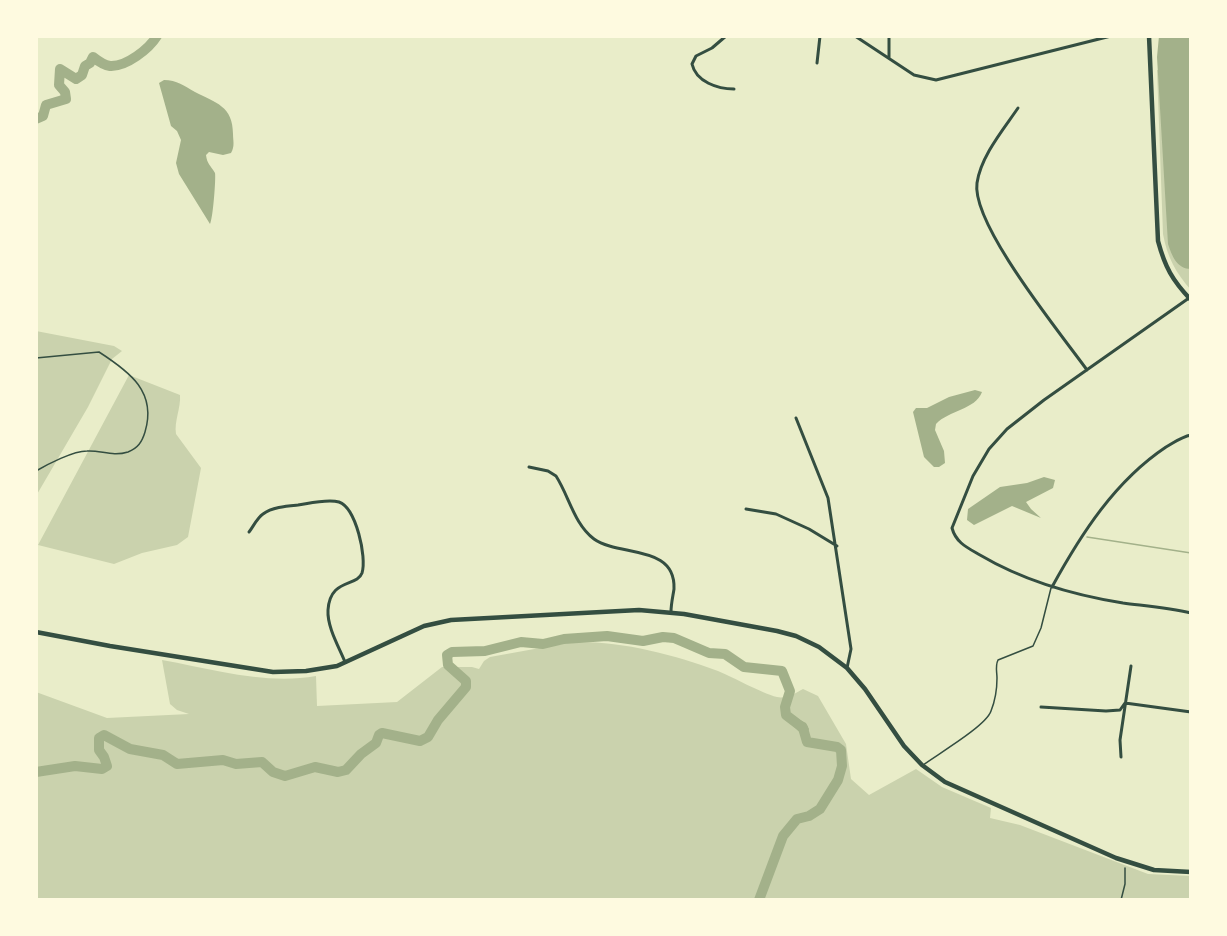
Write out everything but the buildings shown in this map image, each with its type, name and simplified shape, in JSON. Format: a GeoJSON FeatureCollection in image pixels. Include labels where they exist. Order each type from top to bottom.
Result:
{"type":"FeatureCollection","features":[{"type":"Feature","properties":{"kind":"main road"},"geometry":{"type":"LineString","coordinates":[[1149,36],[1158,241],[1166,268],[1190,299]]}},
{"type":"Feature","properties":{"kind":"main road"},"geometry":{"type":"LineString","coordinates":[[36,632],[273,672],[306,671],[345,662],[424,626],[451,620],[601,611],[670,612],[745,625],[796,636],[819,647],[847,668],[865,688],[904,746],[922,765],[945,782],[1125,861],[1154,870],[1191,872]]}},
{"type":"Feature","properties":{"kind":"street"},"geometry":{"type":"LineString","coordinates":[[726,36],[712,48],[696,56],[692,64],[698,76],[711,84],[722,89],[734,89]]}},
{"type":"Feature","properties":{"kind":"street"},"geometry":{"type":"LineString","coordinates":[[817,63],[820,36]]}},
{"type":"Feature","properties":{"kind":"street"},"geometry":{"type":"LineString","coordinates":[[855,36],[914,75],[936,80],[1111,36]]}},
{"type":"Feature","properties":{"kind":"street"},"geometry":{"type":"LineString","coordinates":[[889,36],[889,58]]}},
{"type":"Feature","properties":{"kind":"street"},"geometry":{"type":"LineString","coordinates":[[1018,108],[985,159],[978,177],[976,195],[986,220],[1028,291],[1087,369]]}},
{"type":"Feature","properties":{"kind":"street"},"geometry":{"type":"LineString","coordinates":[[1190,299],[1087,369],[1007,429],[989,449],[973,476],[952,528],[954,536],[963,545],[994,563],[1052,587],[1121,602],[1191,613]]}},
{"type":"Feature","properties":{"kind":"street"},"geometry":{"type":"LineString","coordinates":[[796,418],[828,498],[851,650],[847,668]]}},
{"type":"Feature","properties":{"kind":"street"},"geometry":{"type":"LineString","coordinates":[[1052,587],[1087,526],[1119,488],[1152,456],[1183,436],[1191,435]]}},
{"type":"Feature","properties":{"kind":"street"},"geometry":{"type":"LineString","coordinates":[[529,467],[548,471],[556,476],[582,526],[594,539],[611,547],[661,559],[671,572],[674,587],[670,612]]}},
{"type":"Feature","properties":{"kind":"street"},"geometry":{"type":"LineString","coordinates":[[249,532],[263,514],[283,506],[329,501],[340,503],[351,512],[361,544],[363,571],[359,578],[338,586],[328,610],[329,622],[345,662]]}},
{"type":"Feature","properties":{"kind":"street"},"geometry":{"type":"LineString","coordinates":[[746,510],[776,514],[809,529],[837,546]]}},
{"type":"Feature","properties":{"kind":"street"},"geometry":{"type":"LineString","coordinates":[[1120,757],[1120,740],[1131,666]]}},
{"type":"Feature","properties":{"kind":"street"},"geometry":{"type":"LineString","coordinates":[[1041,707],[1106,711],[1120,710],[1125,704]]}},
{"type":"Feature","properties":{"kind":"street"},"geometry":{"type":"LineString","coordinates":[[1125,704],[1191,712]]}},
{"type":"Feature","properties":{"kind":"lane"},"geometry":{"type":"LineString","coordinates":[[922,765],[978,726],[991,712],[997,680],[996,664],[998,660],[1033,646],[1041,628],[1052,587]]}},
{"type":"Feature","properties":{"kind":"path"},"geometry":{"type":"LineString","coordinates":[[36,358],[99,352],[126,372],[146,395],[149,415],[140,444],[130,451],[104,454],[88,450],[69,453],[55,463],[36,471]]}},
{"type":"Feature","properties":{"kind":"path"},"geometry":{"type":"LineString","coordinates":[[1121,900],[1125,884],[1125,861]]}},
{"type":"Feature","properties":{"kind":"shaded area"},"geometry":{"type":"Polygon","coordinates":[[[1159,36],[1191,36],[1191,269],[1179,264],[1173,257],[1168,244],[1157,57],[1159,36]]]}},
{"type":"Feature","properties":{"kind":"shaded area"},"geometry":{"type":"Polygon","coordinates":[[[1157,70],[1191,77],[1191,290],[1173,264],[1163,234],[1157,70]]]}},
{"type":"Feature","properties":{"kind":"shaded area"},"geometry":{"type":"Polygon","coordinates":[[[164,80],[180,84],[216,103],[227,111],[230,117],[234,144],[231,153],[223,155],[209,152],[206,155],[215,173],[210,224],[179,174],[176,163],[181,140],[177,131],[171,126],[159,83],[164,80]]]}},
{"type":"Feature","properties":{"kind":"shaded area"},"geometry":{"type":"Polygon","coordinates":[[[36,331],[114,346],[122,351],[112,359],[88,407],[36,496],[36,331]]]}},
{"type":"Feature","properties":{"kind":"shaded area"},"geometry":{"type":"Polygon","coordinates":[[[129,375],[180,395],[176,434],[201,468],[188,537],[177,545],[142,553],[114,564],[38,545],[129,375]]]}},
{"type":"Feature","properties":{"kind":"shaded area"},"geometry":{"type":"Polygon","coordinates":[[[975,390],[982,392],[974,403],[941,419],[936,424],[935,430],[944,451],[945,463],[934,467],[924,457],[913,412],[916,408],[927,408],[949,397],[975,390]]]}},
{"type":"Feature","properties":{"kind":"shaded area"},"geometry":{"type":"Polygon","coordinates":[[[1044,477],[1055,480],[1053,488],[1026,502],[1041,518],[1012,506],[974,525],[967,520],[968,509],[1000,487],[1027,483],[1044,477]]]}},
{"type":"Feature","properties":{"kind":"shaded area"},"geometry":{"type":"Polygon","coordinates":[[[573,642],[628,646],[665,654],[718,671],[777,697],[794,694],[803,689],[818,696],[846,744],[851,779],[869,795],[916,769],[942,787],[991,808],[990,818],[1020,825],[1148,874],[1191,876],[1191,900],[36,900],[36,692],[107,718],[189,714],[177,710],[170,704],[162,660],[277,679],[316,676],[317,706],[397,702],[442,667],[479,669],[490,657],[573,642]]]}},
{"type":"Feature","properties":{"kind":"shaded area"},"geometry":{"type":"Polygon","coordinates":[[[784,712],[806,723],[809,729],[805,738],[786,718],[784,712]]]}},
{"type":"Feature","properties":{"kind":"waterway"},"geometry":{"type":"LineString","coordinates":[[36,119],[43,116],[46,105],[66,99],[65,92],[59,85],[60,69],[76,79],[82,75],[85,66],[93,57],[110,66],[123,64],[143,51],[157,36]]}},
{"type":"Feature","properties":{"kind":"waterway"},"geometry":{"type":"LineString","coordinates":[[1087,537],[1191,553]]}},
{"type":"Feature","properties":{"kind":"waterway"},"geometry":{"type":"LineString","coordinates":[[36,772],[75,766],[102,769],[107,766],[99,750],[99,738],[104,735],[130,749],[163,755],[177,764],[223,760],[236,764],[262,762],[273,772],[285,776],[315,767],[338,772],[346,770],[361,754],[376,743],[382,733],[420,741],[428,737],[438,720],[466,687],[466,681],[448,665],[447,655],[452,652],[485,651],[521,642],[543,644],[564,639],[607,636],[643,641],[663,637],[674,638],[709,653],[725,654],[744,667],[782,671],[790,691],[785,707],[786,715],[803,728],[807,742],[837,747],[841,750],[842,766],[838,780],[820,809],[809,816],[797,819],[783,836],[759,900]]}}]}
